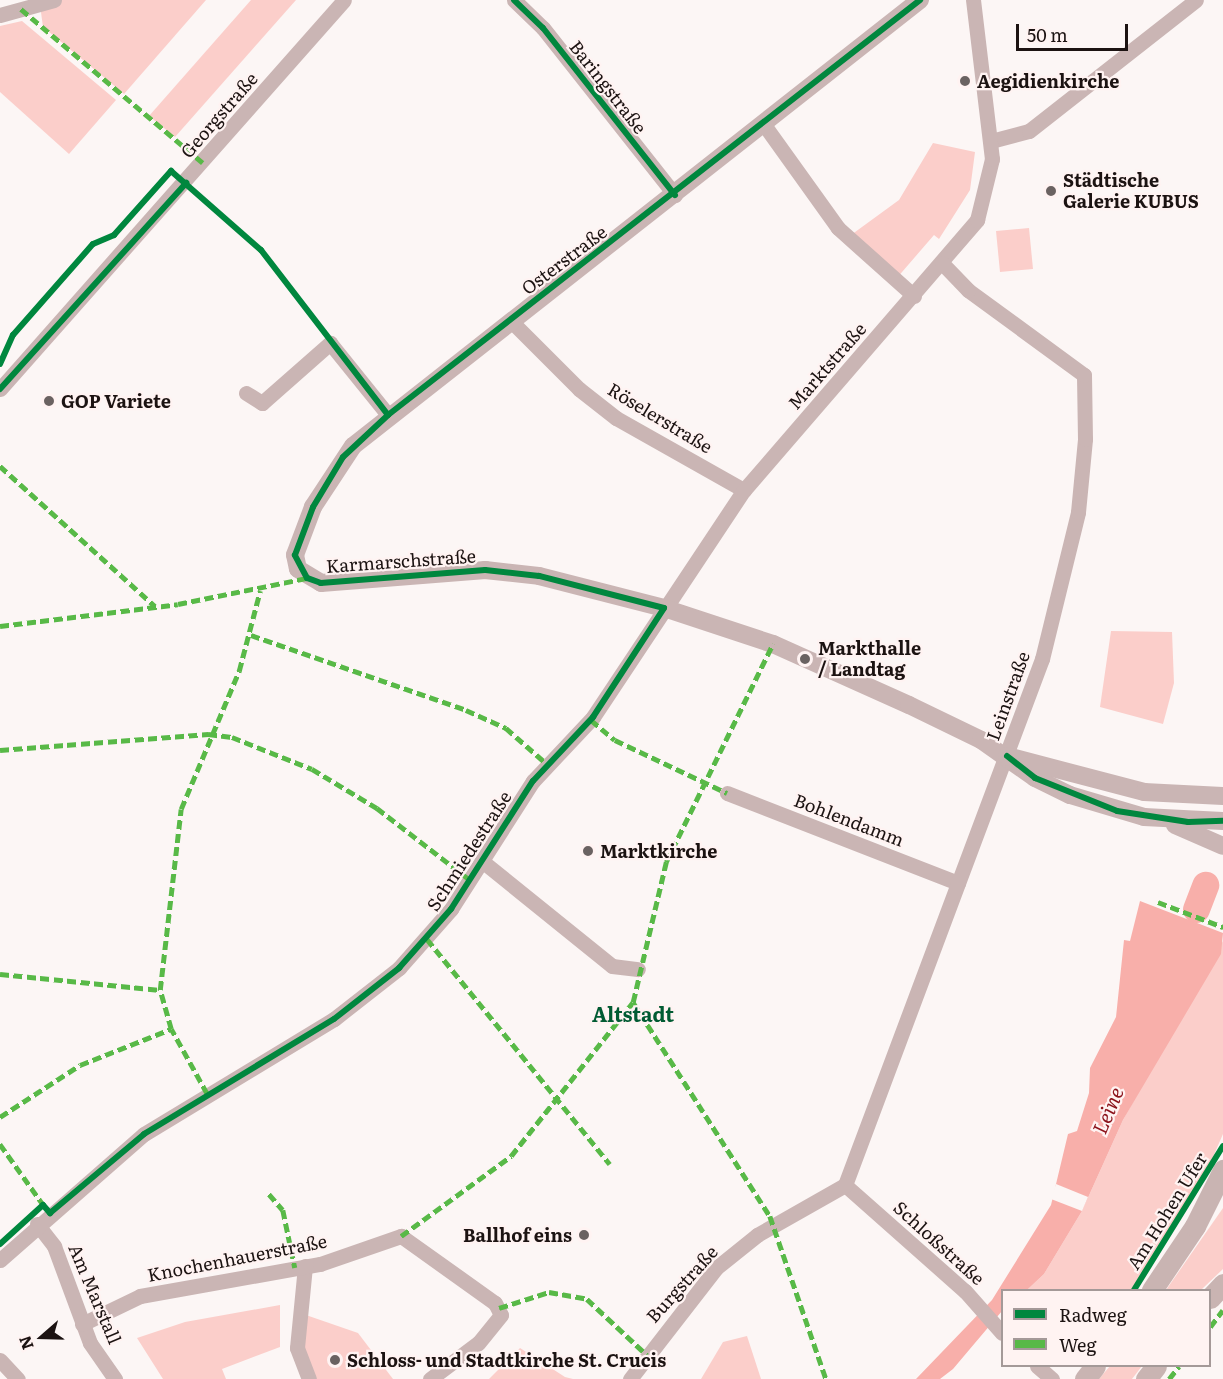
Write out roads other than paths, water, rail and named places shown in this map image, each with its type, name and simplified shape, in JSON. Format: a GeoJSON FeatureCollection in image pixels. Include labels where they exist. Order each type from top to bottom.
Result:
{"type":"FeatureCollection","features":[{"type":"Feature","properties":{"kind":"main road"},"geometry":{"type":"LineString","coordinates":[[1195,1226],[1223,1170]]}},
{"type":"Feature","properties":{"kind":"main road"},"geometry":{"type":"LineString","coordinates":[[1153,1289],[1195,1226],[1223,1192]]}},
{"type":"Feature","properties":{"kind":"main road"},"geometry":{"type":"LineString","coordinates":[[1211,1296],[1223,1284]]}},
{"type":"Feature","properties":{"kind":"street","name":"Georgstraße"},"geometry":{"type":"LineString","coordinates":[[0,389],[344,0]]}},
{"type":"Feature","properties":{"kind":"street","name":"Baringstraße"},"geometry":{"type":"LineString","coordinates":[[514,0],[543,28],[675,195]]}},
{"type":"Feature","properties":{"kind":"street","name":"Osterstraße"},"geometry":{"type":"LineString","coordinates":[[295,555],[326,481],[353,446],[388,415],[510,320],[765,126],[920,0]]}},
{"type":"Feature","properties":{"kind":"street","name":"Marktstraße"},"geometry":{"type":"LineString","coordinates":[[664,608],[744,490],[942,263],[986,200],[991,141],[973,0]]}},
{"type":"Feature","properties":{"kind":"street"},"geometry":{"type":"LineString","coordinates":[[991,141],[1029,131],[1196,0]]}},
{"type":"Feature","properties":{"kind":"street"},"geometry":{"type":"LineString","coordinates":[[0,15],[44,1]]}},
{"type":"Feature","properties":{"kind":"street"},"geometry":{"type":"LineString","coordinates":[[765,126],[838,228],[914,296]]}},
{"type":"Feature","properties":{"kind":"street","name":"Leinstraße"},"geometry":{"type":"LineString","coordinates":[[845,1185],[1042,659],[1075,522],[1085,439],[1084,375],[969,290],[942,263]]}},
{"type":"Feature","properties":{"kind":"street","name":"Röselerstraße"},"geometry":{"type":"LineString","coordinates":[[510,320],[579,389],[616,418],[744,490]]}},
{"type":"Feature","properties":{"kind":"street"},"geometry":{"type":"LineString","coordinates":[[246,393],[262,403],[330,343],[388,415]]}},
{"type":"Feature","properties":{"kind":"street","name":"Karmarschstraße"},"geometry":{"type":"LineString","coordinates":[[295,555],[303,574],[321,583],[485,570],[539,576],[664,608],[808,658],[1007,756],[1144,792],[1223,796]]}},
{"type":"Feature","properties":{"kind":"street","name":"Schmiedestraße"},"geometry":{"type":"LineString","coordinates":[[0,1260],[37,1224],[144,1134],[334,1019],[399,968],[451,909],[532,781],[593,717],[664,608]]}},
{"type":"Feature","properties":{"kind":"street","name":"Karmarschstraße"},"geometry":{"type":"LineString","coordinates":[[1007,756],[1035,778],[1070,795],[1117,812],[1163,819],[1223,821]]}},
{"type":"Feature","properties":{"kind":"street","name":"Bohlendamm"},"geometry":{"type":"LineString","coordinates":[[727,793],[958,883]]}},
{"type":"Feature","properties":{"kind":"street"},"geometry":{"type":"LineString","coordinates":[[1163,819],[1223,846]]}},
{"type":"Feature","properties":{"kind":"street"},"geometry":{"type":"LineString","coordinates":[[482,861],[612,966],[638,969]]}},
{"type":"Feature","properties":{"kind":"street","name":"Burgstraße"},"geometry":{"type":"LineString","coordinates":[[630,1379],[716,1268],[774,1226],[845,1185]]}},
{"type":"Feature","properties":{"kind":"street","name":"Schloßstraße"},"geometry":{"type":"LineString","coordinates":[[845,1185],[977,1305],[997,1328]]}},
{"type":"Feature","properties":{"kind":"street","name":"Am Marstall"},"geometry":{"type":"LineString","coordinates":[[37,1224],[54,1246],[82,1324],[115,1379]]}},
{"type":"Feature","properties":{"kind":"street","name":"Knochenhauerstraße"},"geometry":{"type":"LineString","coordinates":[[82,1324],[140,1296],[305,1266],[401,1236],[499,1308],[498,1321],[478,1343],[430,1379]]}},
{"type":"Feature","properties":{"kind":"street"},"geometry":{"type":"LineString","coordinates":[[305,1266],[297,1348],[309,1379]]}},
{"type":"Feature","properties":{"kind":"street"},"geometry":{"type":"LineString","coordinates":[[0,1360],[18,1379]]}},
{"type":"Feature","properties":{"kind":"street"},"geometry":{"type":"LineString","coordinates":[[1039,1367],[1052,1379]]}},
{"type":"Feature","properties":{"kind":"water"},"geometry":{"type":"Polygon","coordinates":[[[1140,901],[1223,933],[1221,954],[1123,1120],[1082,1211],[1044,1274],[1028,1289],[1001,1289],[1001,1312],[953,1369],[940,1379],[916,1379],[992,1300],[1051,1205],[1068,1134],[1077,1131],[1089,1093],[1090,1068],[1116,1017],[1124,940],[1130,941],[1140,901]]]}},
{"type":"Feature","properties":{"kind":"waterway","name":"Leine"},"geometry":{"type":"LineString","coordinates":[[1196,909],[1205,885]]}},
{"type":"Feature","properties":{"kind":"place","name":"Aegidienkirche"},"geometry":{"type":"Point","coordinates":[965,81]}},
{"type":"Feature","properties":{"kind":"place","name":"Städtische Galerie KUBUS"},"geometry":{"type":"Point","coordinates":[1051,191]}},
{"type":"Feature","properties":{"kind":"place","name":"GOP Variete"},"geometry":{"type":"Point","coordinates":[49,401]}},
{"type":"Feature","properties":{"kind":"place","name":"Markthalle / Landtag"},"geometry":{"type":"Point","coordinates":[805,659]}},
{"type":"Feature","properties":{"kind":"place","name":"Marktkirche"},"geometry":{"type":"Point","coordinates":[588,851]}},
{"type":"Feature","properties":{"kind":"place","name":"Ballhof eins"},"geometry":{"type":"Point","coordinates":[584,1235]}},
{"type":"Feature","properties":{"kind":"place","name":"Schloss- und Stadtkirche St. Crucis"},"geometry":{"type":"Point","coordinates":[335,1360]}},
{"type":"Feature","properties":{"kind":"district","name":"Altstadt"},"geometry":{"type":"Point","coordinates":[633,1013]}}]}
